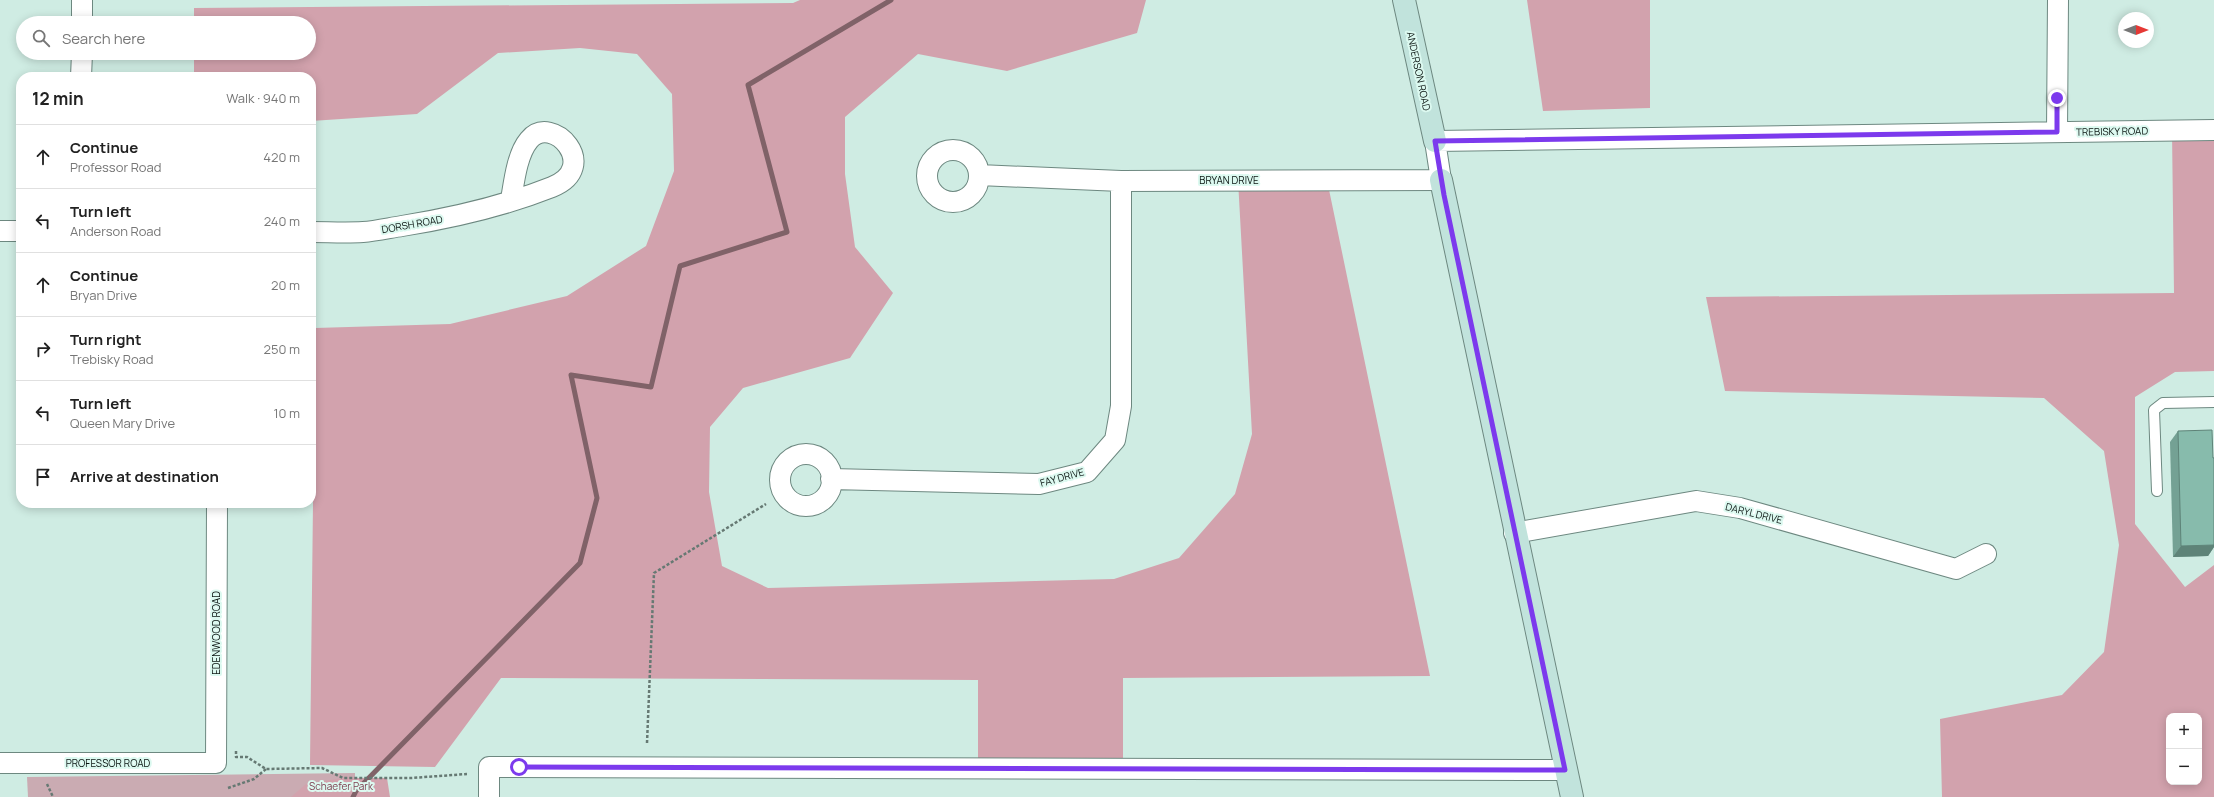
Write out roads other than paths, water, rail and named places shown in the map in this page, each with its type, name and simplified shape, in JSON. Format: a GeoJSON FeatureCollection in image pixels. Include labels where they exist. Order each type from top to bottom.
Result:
{"type":"FeatureCollection","features":[{"type":"Feature","properties":{"kind":"street"},"geometry":{"type":"LineString","coordinates":[[82,0],[82,16]]}},
{"type":"Feature","properties":{"kind":"street","name":"ANDERSON ROAD"},"geometry":{"type":"LineString","coordinates":[[1404,0],[1435,141]]}},
{"type":"Feature","properties":{"kind":"street"},"geometry":{"type":"LineString","coordinates":[[2057,132],[2058,0]]}},
{"type":"Feature","properties":{"kind":"street"},"geometry":{"type":"LineString","coordinates":[[81,72],[82,60]]}},
{"type":"Feature","properties":{"kind":"street","name":"TREBISKY ROAD"},"geometry":{"type":"LineString","coordinates":[[1435,141],[2214,130]]}},
{"type":"Feature","properties":{"kind":"street"},"geometry":{"type":"LineString","coordinates":[[1435,141],[1441,180],[1514,532],[1572,797]]}},
{"type":"Feature","properties":{"kind":"street","name":"BRYAN DRIVE"},"geometry":{"type":"LineString","coordinates":[[979,175],[1121,181],[1441,180]]}},
{"type":"Feature","properties":{"kind":"street","name":"FAY DRIVE"},"geometry":{"type":"LineString","coordinates":[[831,479],[1039,484],[1087,472],[1115,440],[1121,406],[1121,181]]}},
{"type":"Feature","properties":{"kind":"street","name":"DORSH ROAD"},"geometry":{"type":"LineString","coordinates":[[316,232],[364,232],[438,220],[511,200]]}},
{"type":"Feature","properties":{"kind":"street"},"geometry":{"type":"LineString","coordinates":[[0,231],[16,231]]}},
{"type":"Feature","properties":{"kind":"street","name":"DARYL DRIVE"},"geometry":{"type":"LineString","coordinates":[[1514,532],[1696,501],[1740,508],[1956,569],[1986,554]]}},
{"type":"Feature","properties":{"kind":"street","name":"EDENWOOD ROAD"},"geometry":{"type":"LineString","coordinates":[[216,764],[217,508]]}},
{"type":"Feature","properties":{"kind":"street","name":"PROFESSOR ROAD"},"geometry":{"type":"LineString","coordinates":[[0,764],[216,764]]}},
{"type":"Feature","properties":{"kind":"street"},"geometry":{"type":"LineString","coordinates":[[489,797],[489,767],[1565,770]]}},
{"type":"Feature","properties":{"kind":"lane"},"geometry":{"type":"LineString","coordinates":[[2157,491],[2154,410],[2163,403],[2214,402]]}},
{"type":"Feature","properties":{"kind":"waterway"},"geometry":{"type":"LineString","coordinates":[[353,797],[356,791],[580,563],[597,498],[571,375],[651,387],[680,266],[787,232],[748,85],[891,0]]}},
{"type":"Feature","properties":{"kind":"park label","name":"Schaefer Park"},"geometry":{"type":"Point","coordinates":[341,786]}}]}
